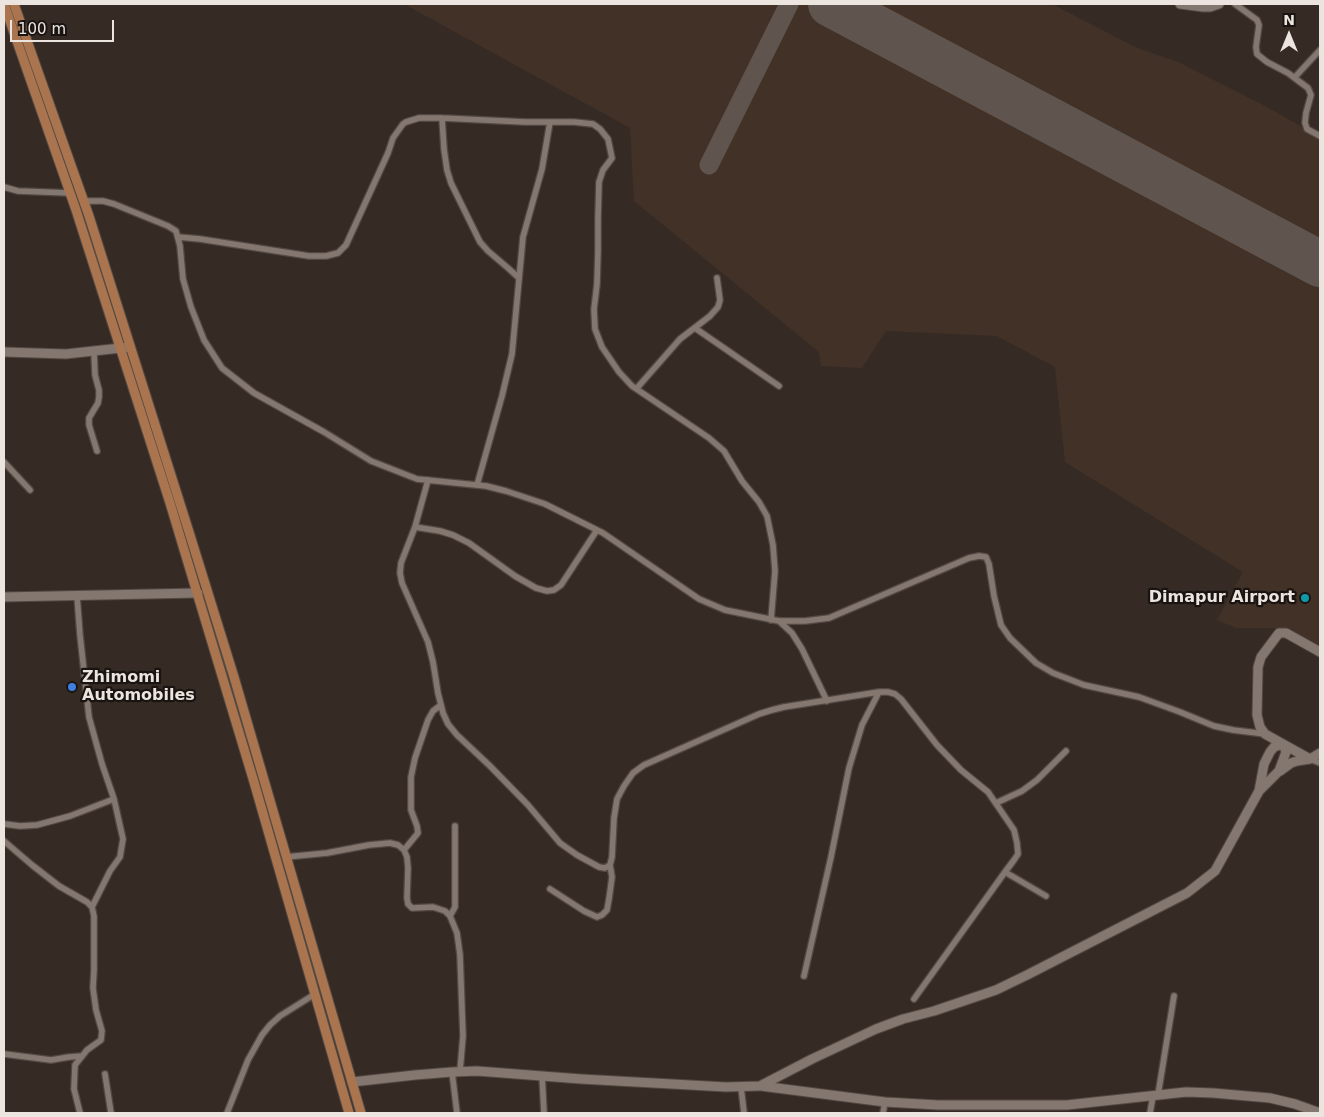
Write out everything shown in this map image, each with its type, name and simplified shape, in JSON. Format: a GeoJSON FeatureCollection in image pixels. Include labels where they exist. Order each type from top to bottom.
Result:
{"type":"FeatureCollection","features":[{"type":"Feature","properties":{"kind":"main road"},"geometry":{"type":"LineString","coordinates":[[4,4],[7,20],[70,193],[140,407],[198,593],[350,1113]]}},
{"type":"Feature","properties":{"kind":"main road"},"geometry":{"type":"LineString","coordinates":[[14,4],[83,201],[229,659],[360,1113]]}},
{"type":"Feature","properties":{"kind":"street"},"geometry":{"type":"LineString","coordinates":[[1180,4],[1203,7],[1219,4]]}},
{"type":"Feature","properties":{"kind":"street"},"geometry":{"type":"LineString","coordinates":[[1236,4],[1257,20],[1259,24],[1256,47],[1258,54],[1267,62],[1308,88],[1310,100],[1305,123],[1308,129],[1320,136]]}},
{"type":"Feature","properties":{"kind":"street"},"geometry":{"type":"LineString","coordinates":[[1295,78],[1320,50]]}},
{"type":"Feature","properties":{"kind":"street"},"geometry":{"type":"LineString","coordinates":[[178,238],[200,239],[309,256],[326,256],[338,253],[346,245],[393,138],[402,124],[410,120],[442,118],[482,121],[574,122],[593,124],[600,128],[608,139],[612,158],[603,170],[599,182],[597,284],[594,308],[595,329],[602,347],[619,372],[637,388],[709,438],[724,451],[742,481],[759,502],[767,516],[773,545],[775,571],[771,620]]}},
{"type":"Feature","properties":{"kind":"street"},"geometry":{"type":"LineString","coordinates":[[442,118],[444,149],[450,183],[480,242],[519,278]]}},
{"type":"Feature","properties":{"kind":"street"},"geometry":{"type":"LineString","coordinates":[[477,485],[512,354],[523,237],[542,170],[550,122]]}},
{"type":"Feature","properties":{"kind":"street"},"geometry":{"type":"LineString","coordinates":[[4,187],[18,191],[70,193]]}},
{"type":"Feature","properties":{"kind":"street"},"geometry":{"type":"LineString","coordinates":[[83,201],[102,201],[114,204],[176,231],[180,246],[183,279],[191,307],[204,340],[222,368],[254,393],[371,461],[417,479],[477,485],[506,491],[545,504],[598,530],[699,599],[725,610],[771,620],[805,621],[829,618],[969,558],[986,557],[1001,625],[1010,638],[1036,662],[1053,673],[1084,685],[1139,698],[1214,726],[1265,734],[1320,763]]}},
{"type":"Feature","properties":{"kind":"street"},"geometry":{"type":"LineString","coordinates":[[637,388],[680,339],[710,316],[718,307],[720,300],[717,278]]}},
{"type":"Feature","properties":{"kind":"street"},"geometry":{"type":"LineString","coordinates":[[694,328],[779,386]]}},
{"type":"Feature","properties":{"kind":"street"},"geometry":{"type":"LineString","coordinates":[[4,352],[66,354],[130,347]]}},
{"type":"Feature","properties":{"kind":"street"},"geometry":{"type":"LineString","coordinates":[[94,351],[95,375],[99,397],[98,403],[89,418],[89,425],[98,451]]}},
{"type":"Feature","properties":{"kind":"street"},"geometry":{"type":"LineString","coordinates":[[4,462],[30,490]]}},
{"type":"Feature","properties":{"kind":"street"},"geometry":{"type":"LineString","coordinates":[[428,480],[401,563],[400,573],[402,583],[428,642],[441,705],[448,724],[528,805],[560,843],[599,867],[605,868],[610,865]]}},
{"type":"Feature","properties":{"kind":"street"},"geometry":{"type":"LineString","coordinates":[[414,527],[440,531],[470,543],[515,576],[536,588],[547,591],[554,590],[561,584],[598,530]]}},
{"type":"Feature","properties":{"kind":"street"},"geometry":{"type":"LineString","coordinates":[[4,597],[198,593]]}},
{"type":"Feature","properties":{"kind":"street"},"geometry":{"type":"LineString","coordinates":[[77,596],[89,717],[114,799],[122,832],[123,846],[120,857],[110,871],[92,907]]}},
{"type":"Feature","properties":{"kind":"street"},"geometry":{"type":"LineString","coordinates":[[779,621],[792,633],[802,649],[827,701]]}},
{"type":"Feature","properties":{"kind":"street"},"geometry":{"type":"LineString","coordinates":[[1259,791],[1266,749],[1265,734],[1260,727],[1256,715],[1260,657],[1279,633],[1286,633],[1320,652]]}},
{"type":"Feature","properties":{"kind":"street"},"geometry":{"type":"LineString","coordinates":[[804,976],[849,768],[862,725],[879,692]]}},
{"type":"Feature","properties":{"kind":"street"},"geometry":{"type":"LineString","coordinates":[[550,889],[596,917],[602,915],[607,910],[612,877],[610,865],[617,799],[633,773],[644,766],[759,714],[784,707],[888,692],[901,699],[937,745],[961,770],[988,792],[1014,830],[1018,854],[914,999]]}},
{"type":"Feature","properties":{"kind":"street"},"geometry":{"type":"LineString","coordinates":[[404,850],[418,833],[410,803],[411,777],[415,758],[428,720],[441,705]]}},
{"type":"Feature","properties":{"kind":"street"},"geometry":{"type":"LineString","coordinates":[[1264,764],[1274,747],[1283,744]]}},
{"type":"Feature","properties":{"kind":"street"},"geometry":{"type":"LineString","coordinates":[[1280,771],[1286,752],[1283,744]]}},
{"type":"Feature","properties":{"kind":"street"},"geometry":{"type":"LineString","coordinates":[[996,803],[1022,791],[1037,780],[1066,751]]}},
{"type":"Feature","properties":{"kind":"street"},"geometry":{"type":"LineString","coordinates":[[760,1086],[876,1029],[996,990],[1187,893],[1215,871],[1259,791],[1270,779],[1291,763],[1310,759],[1320,753]]}},
{"type":"Feature","properties":{"kind":"street"},"geometry":{"type":"LineString","coordinates":[[4,824],[20,826],[37,825],[70,816],[114,799]]}},
{"type":"Feature","properties":{"kind":"street"},"geometry":{"type":"LineString","coordinates":[[450,916],[455,907],[455,826]]}},
{"type":"Feature","properties":{"kind":"street"},"geometry":{"type":"LineString","coordinates":[[4,841],[59,886],[87,902],[92,907],[94,916],[93,988],[96,1010],[102,1031],[101,1040],[87,1050],[75,1064],[74,1089],[80,1113]]}},
{"type":"Feature","properties":{"kind":"street"},"geometry":{"type":"LineString","coordinates":[[286,857],[327,853],[369,845],[390,843],[398,845],[404,850],[407,857],[407,898],[410,906],[438,908],[450,916],[457,933],[460,955],[463,1036],[456,1071],[457,1113]]}},
{"type":"Feature","properties":{"kind":"street"},"geometry":{"type":"LineString","coordinates":[[1005,872],[1046,896]]}},
{"type":"Feature","properties":{"kind":"street"},"geometry":{"type":"LineString","coordinates":[[228,1113],[248,1060],[262,1034],[280,1016],[315,994]]}},
{"type":"Feature","properties":{"kind":"street"},"geometry":{"type":"LineString","coordinates":[[1150,1113],[1156,1096],[1174,996]]}},
{"type":"Feature","properties":{"kind":"street"},"geometry":{"type":"LineString","coordinates":[[4,1054],[51,1060],[82,1056]]}},
{"type":"Feature","properties":{"kind":"street"},"geometry":{"type":"LineString","coordinates":[[352,1082],[456,1071],[645,1083],[760,1086],[884,1102],[1007,1109],[1068,1105],[1186,1092],[1270,1098],[1320,1113]]}},
{"type":"Feature","properties":{"kind":"street"},"geometry":{"type":"LineString","coordinates":[[106,1074],[111,1113]]}},
{"type":"Feature","properties":{"kind":"street"},"geometry":{"type":"LineString","coordinates":[[542,1075],[544,1113]]}},
{"type":"Feature","properties":{"kind":"street"},"geometry":{"type":"LineString","coordinates":[[741,1087],[744,1113]]}},
{"type":"Feature","properties":{"kind":"street"},"geometry":{"type":"LineString","coordinates":[[883,1113],[884,1102]]}},
{"type":"Feature","properties":{"kind":"shaded area","name":"Dimapur Airport"},"geometry":{"type":"Polygon","coordinates":[[[404,4],[1052,4],[1135,47],[1178,62],[1265,106],[1320,137],[1320,648],[1281,628],[1236,628],[1217,620],[1243,572],[1065,462],[1055,367],[997,336],[886,331],[862,368],[821,366],[819,352],[634,201],[630,128],[404,4]]]}},
{"type":"Feature","properties":{"kind":"taxiway"},"geometry":{"type":"LineString","coordinates":[[709,165],[789,4]]}},
{"type":"Feature","properties":{"kind":"runway"},"geometry":{"type":"LineString","coordinates":[[831,4],[1320,264]]}},
{"type":"Feature","properties":{"kind":"place","name":"Dimapur Airport"},"geometry":{"type":"Point","coordinates":[1305,598]}},
{"type":"Feature","properties":{"kind":"place","name":"Zhimomi Automobiles"},"geometry":{"type":"Point","coordinates":[72,687]}}]}
